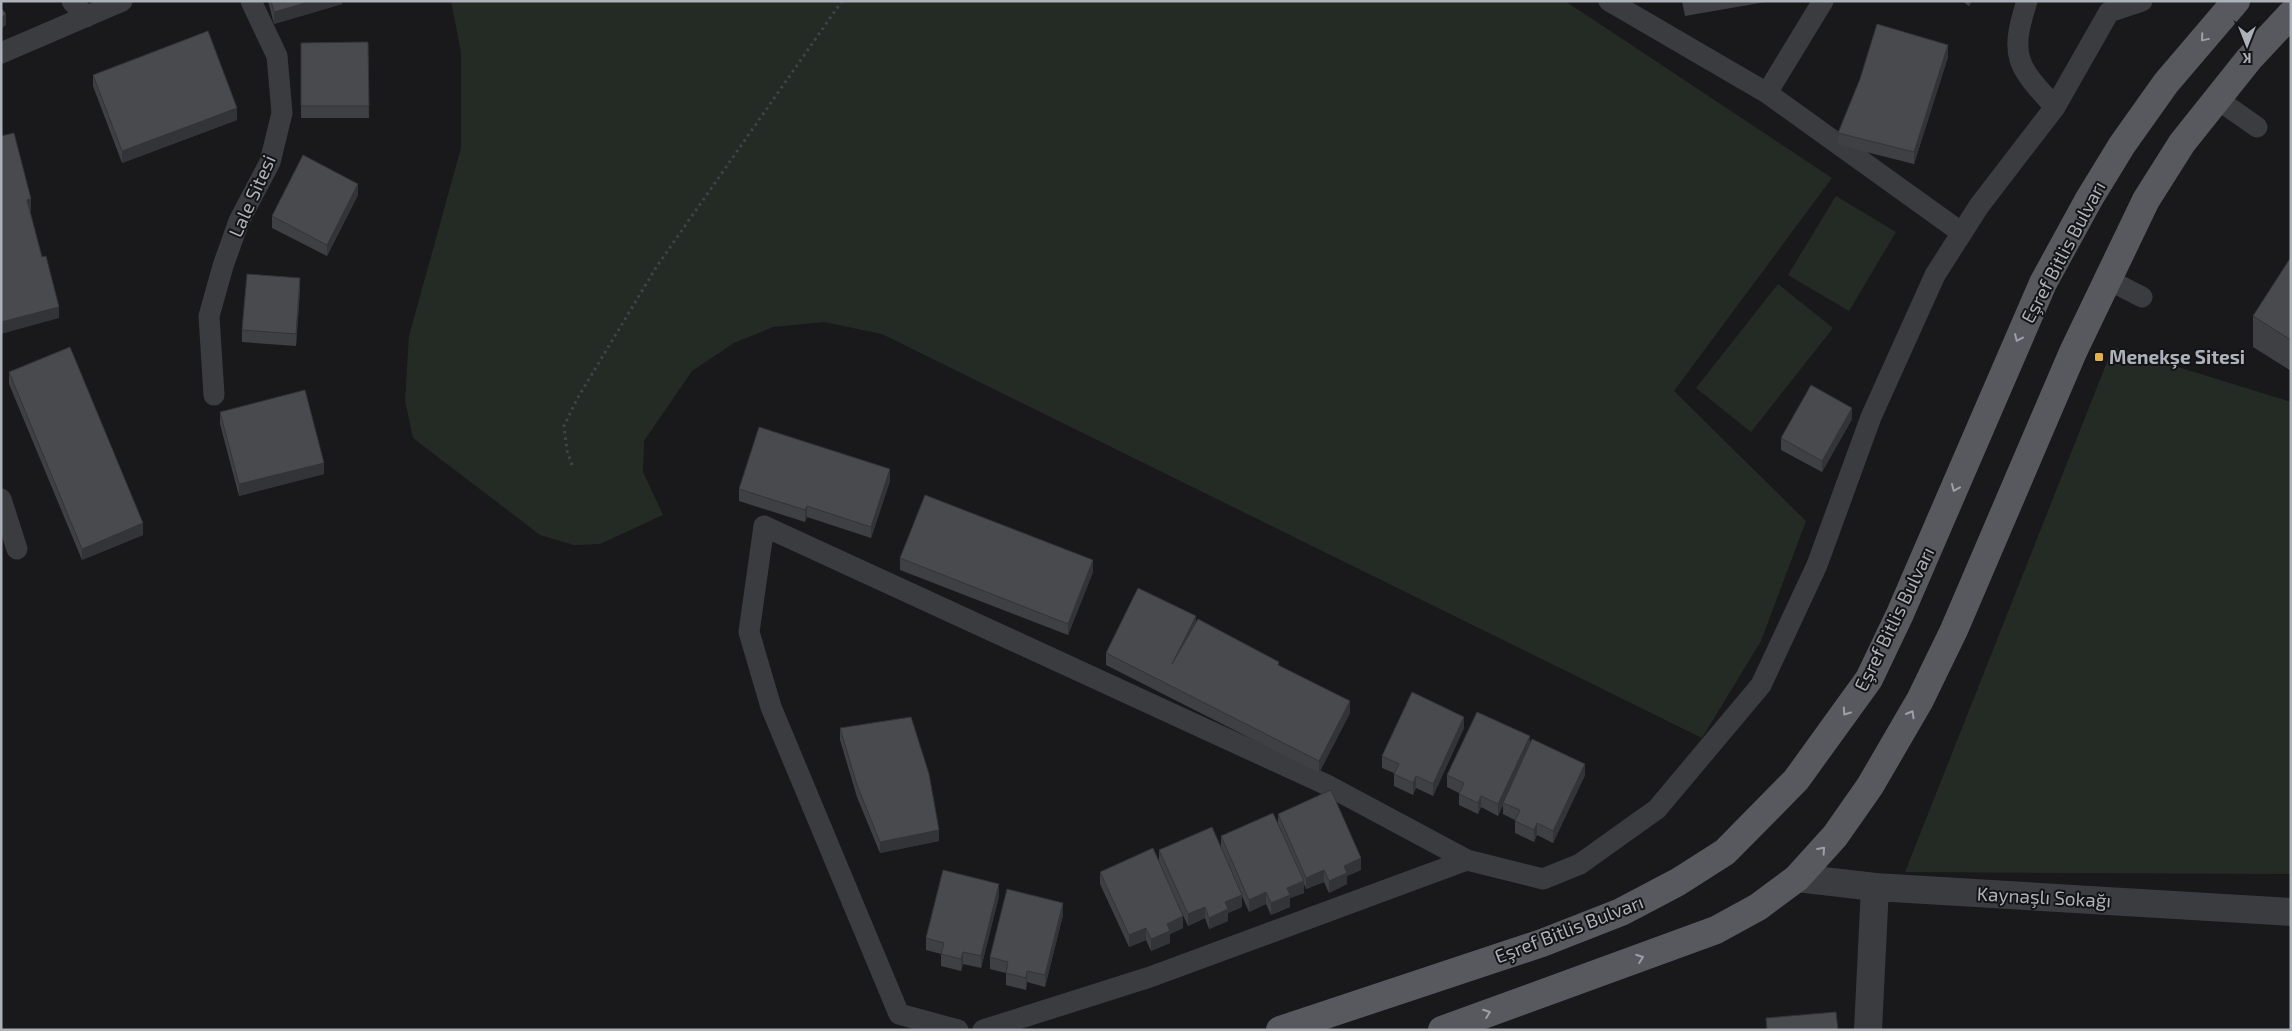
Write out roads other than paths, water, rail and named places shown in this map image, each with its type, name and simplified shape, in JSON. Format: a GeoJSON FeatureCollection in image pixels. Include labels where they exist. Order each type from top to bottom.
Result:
{"type":"FeatureCollection","features":[{"type":"Feature","properties":{"kind":"main road","name":"Eşref Bitlis Bulvarı"},"geometry":{"type":"LineString","coordinates":[[1280,1030],[1542,943],[1622,912],[1678,882],[1725,852],[1796,780],[1869,679],[1916,577],[2043,283],[2088,199],[2122,145],[2166,83],[2236,1]]}},
{"type":"Feature","properties":{"kind":"main road"},"geometry":{"type":"LineString","coordinates":[[1442,1030],[1716,930],[1758,907],[1797,878],[1834,836],[1870,786],[1920,700],[1954,630],[2006,505],[2107,279],[2146,200],[2182,143],[2249,59],[2291,14]]}},
{"type":"Feature","properties":{"kind":"street","name":"Kaynaşlı Sokağı"},"geometry":{"type":"LineString","coordinates":[[1797,878],[1875,888],[2291,912]]}},
{"type":"Feature","properties":{"kind":"street"},"geometry":{"type":"LineString","coordinates":[[1868,1030],[1875,888]]}},
{"type":"Feature","properties":{"kind":"lane"},"geometry":{"type":"LineString","coordinates":[[72,1],[86,17]]}},
{"type":"Feature","properties":{"kind":"lane"},"geometry":{"type":"LineString","coordinates":[[1,53],[122,1]]}},
{"type":"Feature","properties":{"kind":"lane","name":"Lale Sitesi"},"geometry":{"type":"LineString","coordinates":[[214,395],[209,316],[223,266],[239,221],[270,162],[282,112],[277,56],[251,1]]}},
{"type":"Feature","properties":{"kind":"lane"},"geometry":{"type":"LineString","coordinates":[[1609,1],[1767,93],[1962,233]]}},
{"type":"Feature","properties":{"kind":"lane"},"geometry":{"type":"LineString","coordinates":[[1767,93],[1824,1]]}},
{"type":"Feature","properties":{"kind":"lane"},"geometry":{"type":"LineString","coordinates":[[2027,1],[2020,23],[2018,54],[2027,77],[2055,107]]}},
{"type":"Feature","properties":{"kind":"lane"},"geometry":{"type":"LineString","coordinates":[[958,1030],[898,1014],[771,706],[749,632],[764,526],[1327,785],[1467,860],[1543,879],[1580,864],[1657,808],[1761,685],[1816,565],[1870,417],[1935,275],[1979,206],[2055,107],[2109,12],[2142,1]]}},
{"type":"Feature","properties":{"kind":"lane"},"geometry":{"type":"LineString","coordinates":[[2217,99],[2257,127]]}},
{"type":"Feature","properties":{"kind":"lane"},"geometry":{"type":"LineString","coordinates":[[2107,279],[2142,297]]}},
{"type":"Feature","properties":{"kind":"lane"},"geometry":{"type":"LineString","coordinates":[[1,499],[17,549]]}},
{"type":"Feature","properties":{"kind":"lane"},"geometry":{"type":"LineString","coordinates":[[982,1030],[1150,977],[1467,860]]}},
{"type":"Feature","properties":{"kind":"place","name":"Menekşe Sitesi"},"geometry":{"type":"Point","coordinates":[2099,357]}}]}
